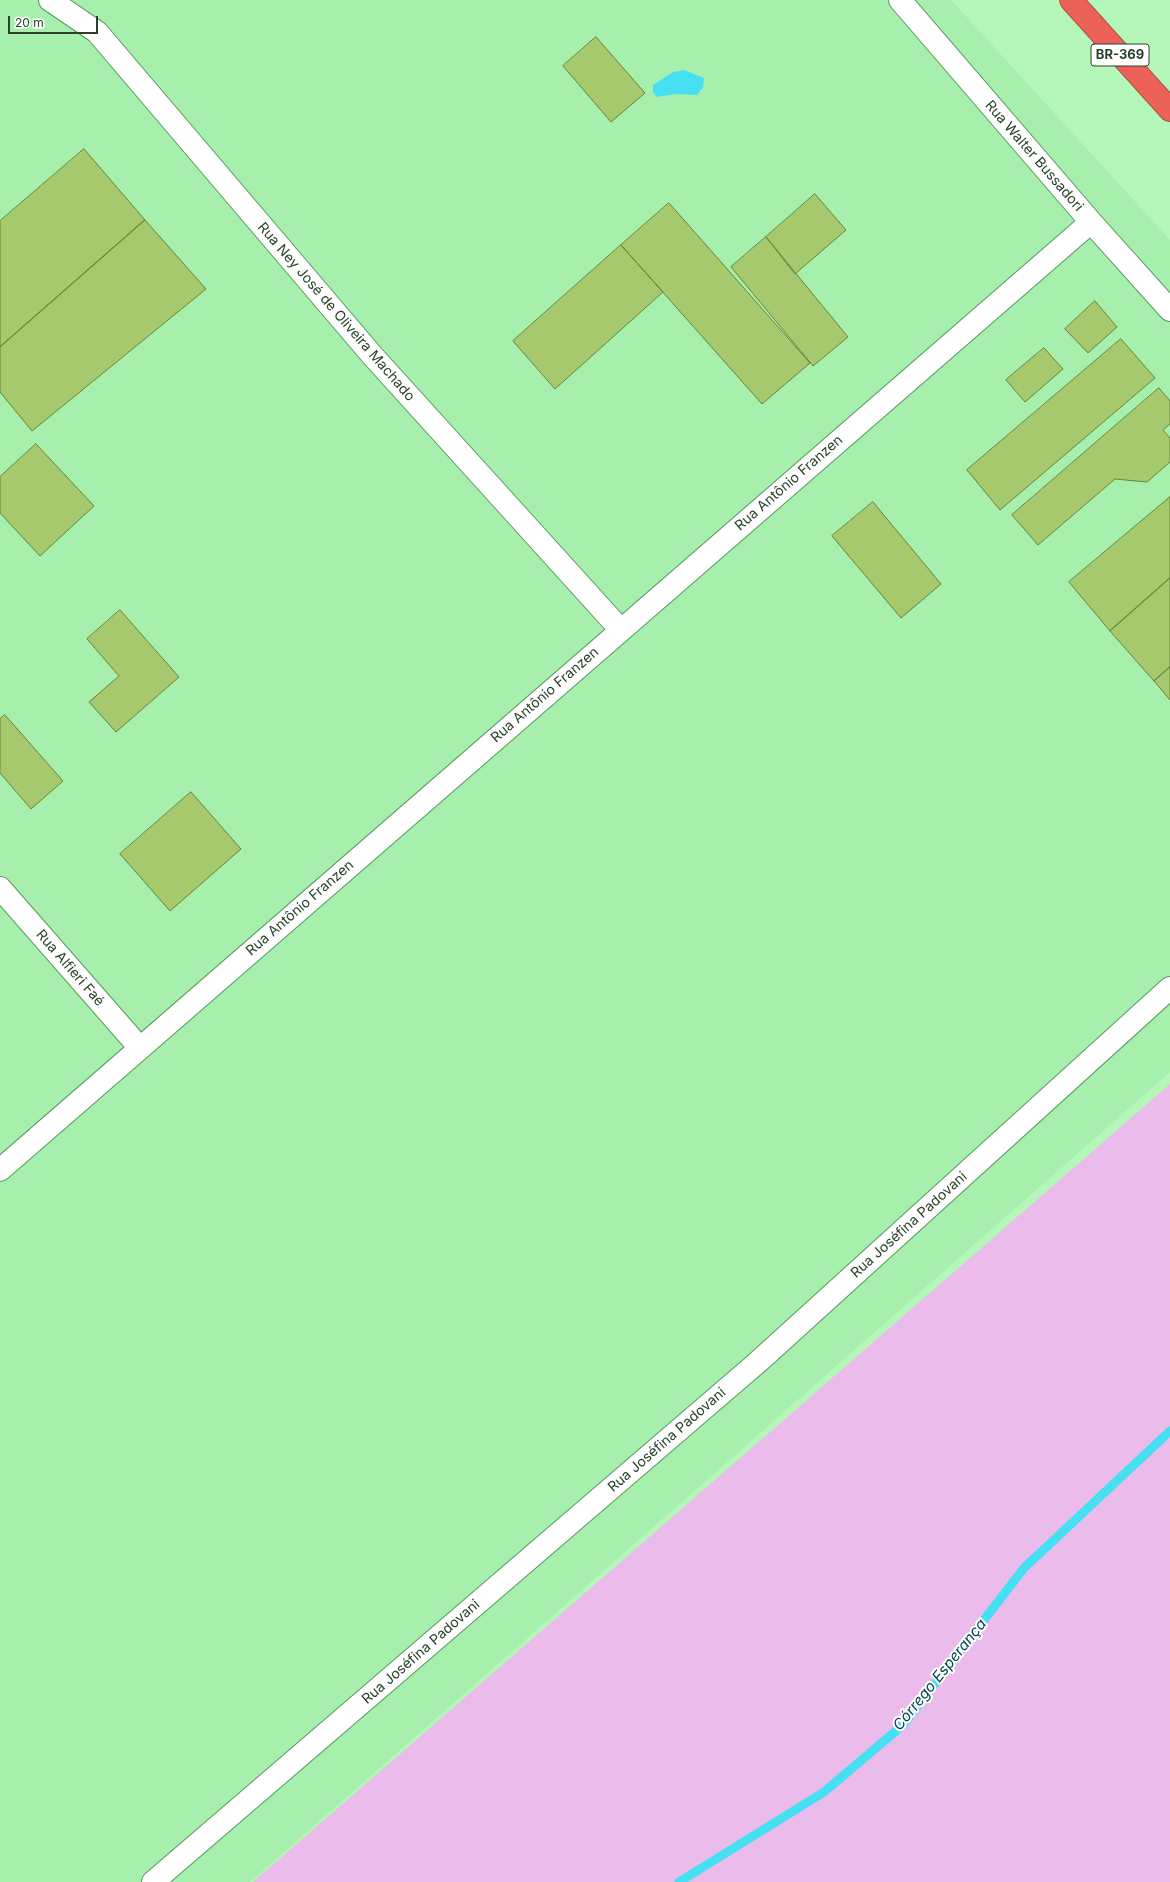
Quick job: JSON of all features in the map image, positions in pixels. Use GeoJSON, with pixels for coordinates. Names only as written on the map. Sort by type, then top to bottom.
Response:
{"type":"FeatureCollection","features":[{"type":"Feature","properties":{"kind":"highway","name":"BR-369"},"geometry":{"type":"LineString","coordinates":[[1071,0],[1170,110]]}},
{"type":"Feature","properties":{"kind":"street","name":"Rua Ney José de Oliveira Machado"},"geometry":{"type":"LineString","coordinates":[[50,0],[97,32],[371,354],[620,629]]}},
{"type":"Feature","properties":{"kind":"street","name":"Rua Walter Bussadori"},"geometry":{"type":"LineString","coordinates":[[900,0],[1091,222],[1170,310]]}},
{"type":"Feature","properties":{"kind":"street","name":"Rua Antônio Franzen"},"geometry":{"type":"LineString","coordinates":[[0,1170],[620,629],[1091,222]]}},
{"type":"Feature","properties":{"kind":"street","name":"Rua Alfieri Faé"},"geometry":{"type":"LineString","coordinates":[[0,888],[140,1048]]}},
{"type":"Feature","properties":{"kind":"street","name":"Rua Joséfina Padovani"},"geometry":{"type":"LineString","coordinates":[[154,1882],[758,1362],[1170,988]]}},
{"type":"Feature","properties":{"kind":"shaded area"},"geometry":{"type":"Polygon","coordinates":[[[0,0],[951,0],[1170,240],[1170,1072],[250,1882],[0,1882],[0,0]]]}},
{"type":"Feature","properties":{"kind":"shaded area"},"geometry":{"type":"Polygon","coordinates":[[[1170,1084],[1170,1882],[253,1882],[1170,1084]]]}},
{"type":"Feature","properties":{"kind":"water"},"geometry":{"type":"Polygon","coordinates":[[[684,70],[704,78],[703,87],[697,95],[676,94],[657,97],[653,92],[653,85],[673,72],[684,70]]]}},
{"type":"Feature","properties":{"kind":"building"},"geometry":{"type":"Polygon","coordinates":[[[596,37],[645,93],[611,122],[563,66],[596,37]]]}},
{"type":"Feature","properties":{"kind":"building"},"geometry":{"type":"Polygon","coordinates":[[[84,149],[145,220],[0,347],[0,221],[84,149]]]}},
{"type":"Feature","properties":{"kind":"building"},"geometry":{"type":"Polygon","coordinates":[[[815,194],[846,230],[795,274],[766,237],[815,194]]]}},
{"type":"Feature","properties":{"kind":"building"},"geometry":{"type":"Polygon","coordinates":[[[669,203],[810,363],[762,404],[621,245],[669,203]]]}},
{"type":"Feature","properties":{"kind":"building"},"geometry":{"type":"Polygon","coordinates":[[[145,220],[206,289],[32,431],[0,392],[0,347],[145,220]]]}},
{"type":"Feature","properties":{"kind":"building"},"geometry":{"type":"Polygon","coordinates":[[[766,237],[848,337],[813,366],[731,267],[766,237]]]}},
{"type":"Feature","properties":{"kind":"building"},"geometry":{"type":"Polygon","coordinates":[[[621,245],[663,292],[555,389],[513,341],[621,245]]]}},
{"type":"Feature","properties":{"kind":"building"},"geometry":{"type":"Polygon","coordinates":[[[1095,301],[1117,327],[1088,353],[1065,329],[1095,301]]]}},
{"type":"Feature","properties":{"kind":"building"},"geometry":{"type":"Polygon","coordinates":[[[1121,339],[1155,378],[1000,510],[967,470],[1121,339]]]}},
{"type":"Feature","properties":{"kind":"building"},"geometry":{"type":"Polygon","coordinates":[[[1044,348],[1063,369],[1025,402],[1006,380],[1044,348]]]}},
{"type":"Feature","properties":{"kind":"building"},"geometry":{"type":"Polygon","coordinates":[[[1159,388],[1170,401],[1170,424],[1163,430],[1170,438],[1170,462],[1147,482],[1115,479],[1038,545],[1012,515],[1159,388]]]}},
{"type":"Feature","properties":{"kind":"building"},"geometry":{"type":"Polygon","coordinates":[[[36,444],[94,506],[40,556],[0,513],[0,477],[36,444]]]}},
{"type":"Feature","properties":{"kind":"building"},"geometry":{"type":"Polygon","coordinates":[[[1170,497],[1170,578],[1110,631],[1069,582],[1170,497]]]}},
{"type":"Feature","properties":{"kind":"building"},"geometry":{"type":"Polygon","coordinates":[[[873,502],[941,584],[901,618],[832,536],[873,502]]]}},
{"type":"Feature","properties":{"kind":"building"},"geometry":{"type":"Polygon","coordinates":[[[1170,578],[1170,667],[1154,681],[1110,631],[1170,578]]]}},
{"type":"Feature","properties":{"kind":"building"},"geometry":{"type":"Polygon","coordinates":[[[120,610],[179,677],[116,732],[89,702],[119,676],[87,639],[120,610]]]}},
{"type":"Feature","properties":{"kind":"building"},"geometry":{"type":"Polygon","coordinates":[[[1170,667],[1170,700],[1154,681],[1170,667]]]}},
{"type":"Feature","properties":{"kind":"building"},"geometry":{"type":"Polygon","coordinates":[[[5,715],[63,781],[31,809],[0,773],[0,719],[5,715]]]}},
{"type":"Feature","properties":{"kind":"building"},"geometry":{"type":"Polygon","coordinates":[[[191,792],[241,849],[170,911],[120,854],[191,792]]]}},
{"type":"Feature","properties":{"kind":"waterway","name":"Córrego Esperança"},"geometry":{"type":"LineString","coordinates":[[679,1882],[824,1792],[903,1725],[1024,1568],[1170,1431]]}}]}
